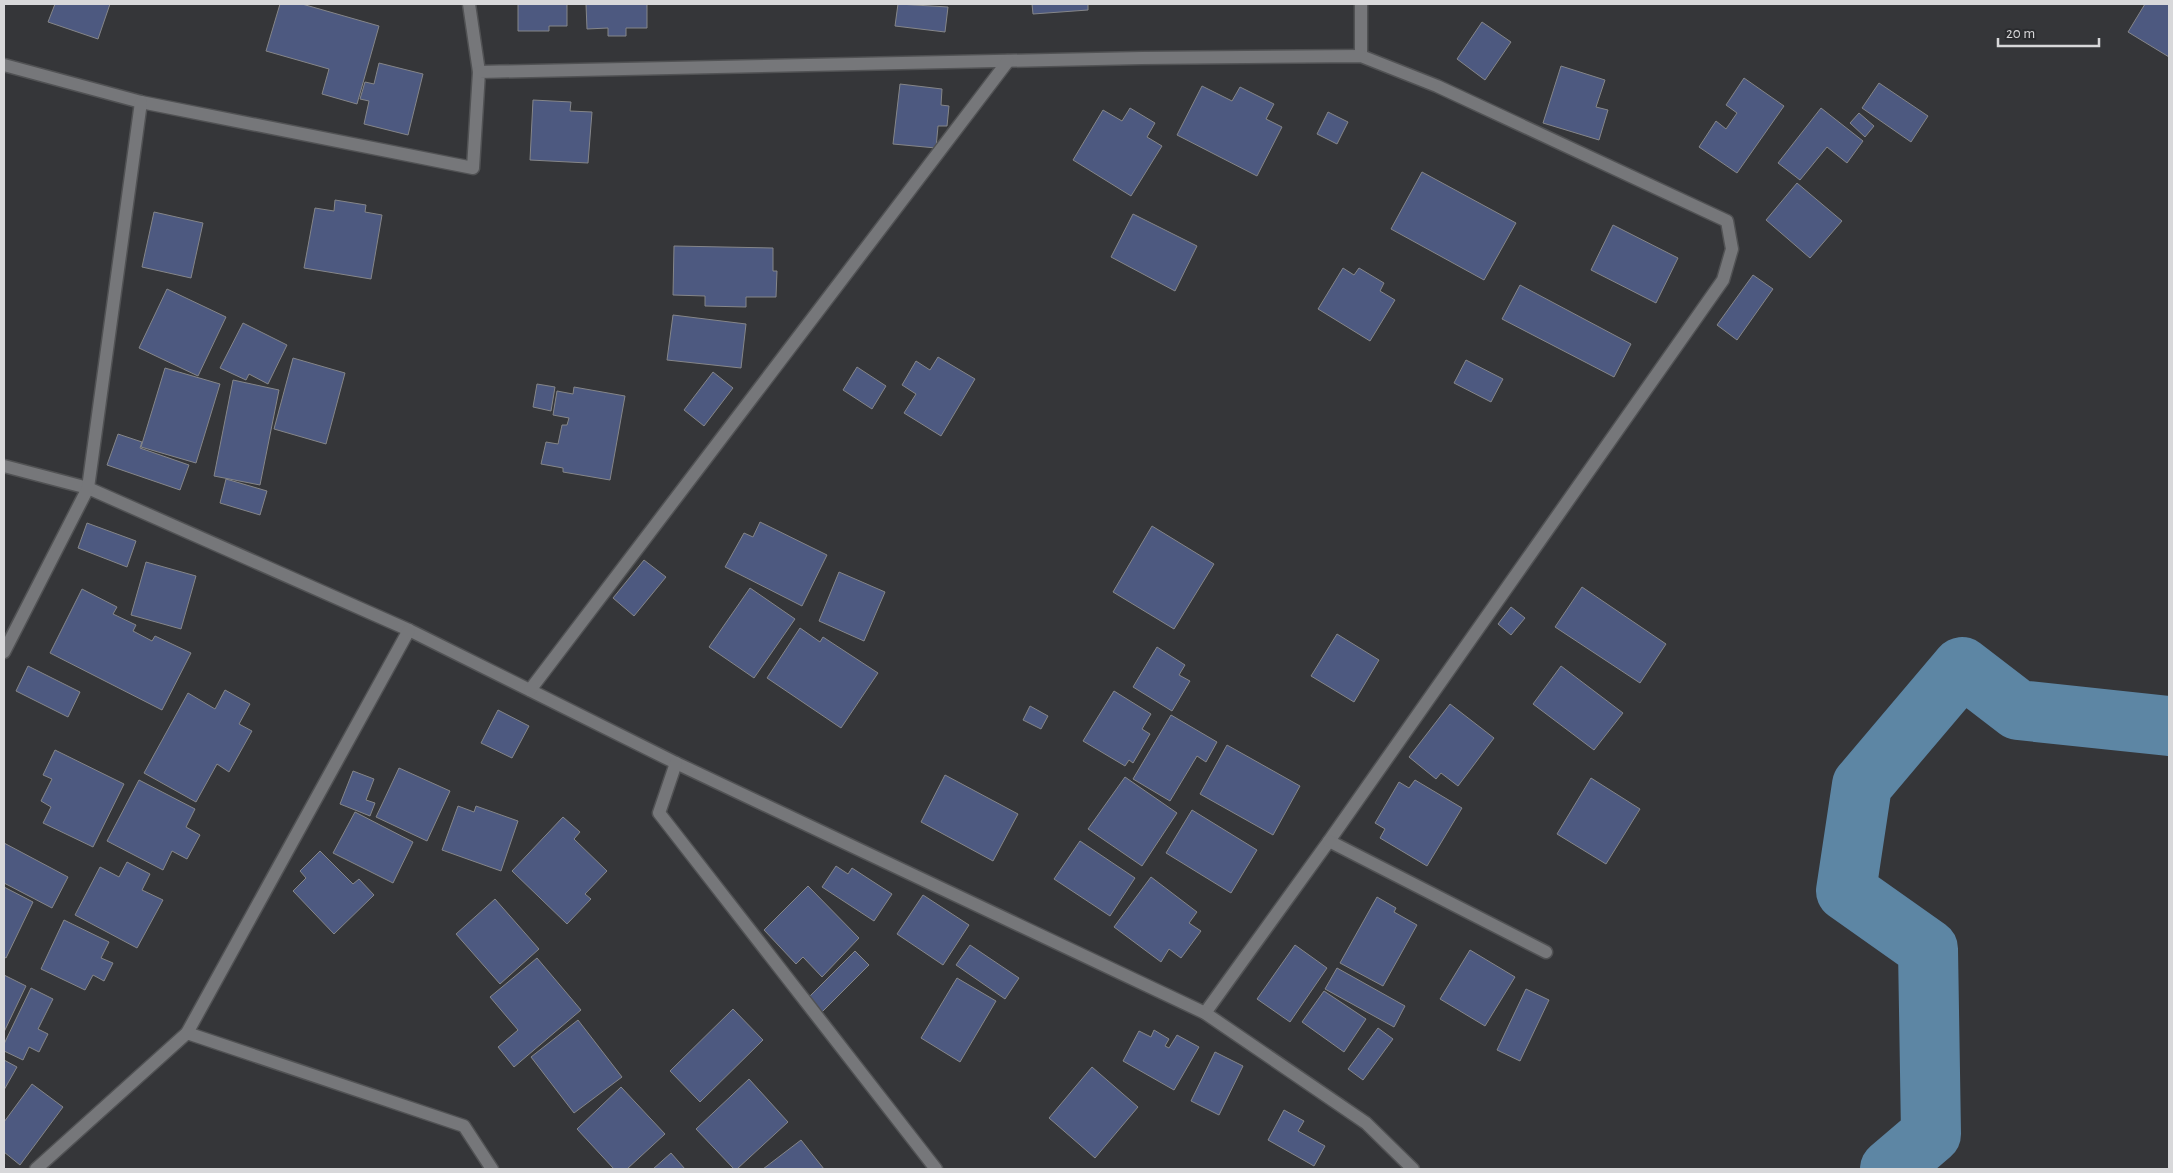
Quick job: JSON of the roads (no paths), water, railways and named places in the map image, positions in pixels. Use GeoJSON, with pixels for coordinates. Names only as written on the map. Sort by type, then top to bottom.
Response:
{"type":"FeatureCollection","features":[{"type":"Feature","properties":{"kind":"street"},"geometry":{"type":"LineString","coordinates":[[4,65],[141,102],[473,168],[480,72],[469,4]]}},
{"type":"Feature","properties":{"kind":"street"},"geometry":{"type":"LineString","coordinates":[[1361,4],[1361,56]]}},
{"type":"Feature","properties":{"kind":"street"},"geometry":{"type":"LineString","coordinates":[[480,72],[1008,60],[1361,56],[1437,86],[1727,221],[1732,249],[1723,280],[1329,841],[1205,1013]]}},
{"type":"Feature","properties":{"kind":"street"},"geometry":{"type":"LineString","coordinates":[[530,690],[1008,60]]}},
{"type":"Feature","properties":{"kind":"street"},"geometry":{"type":"LineString","coordinates":[[4,652],[88,488],[141,102]]}},
{"type":"Feature","properties":{"kind":"street"},"geometry":{"type":"LineString","coordinates":[[4,466],[88,488],[409,630],[676,763],[1205,1013],[1366,1123],[1413,1169]]}},
{"type":"Feature","properties":{"kind":"street"},"geometry":{"type":"LineString","coordinates":[[36,1169],[187,1033],[409,630]]}},
{"type":"Feature","properties":{"kind":"street"},"geometry":{"type":"LineString","coordinates":[[676,763],[659,813],[936,1169]]}},
{"type":"Feature","properties":{"kind":"street"},"geometry":{"type":"LineString","coordinates":[[1329,841],[1546,952]]}},
{"type":"Feature","properties":{"kind":"street"},"geometry":{"type":"LineString","coordinates":[[187,1033],[464,1126],[492,1169]]}},
{"type":"Feature","properties":{"kind":"waterway"},"geometry":{"type":"LineString","coordinates":[[1890,1169],[1931,1134],[1928,949],[1846,891],[1862,785],[1962,667],[2018,710],[2169,726]]}}]}
